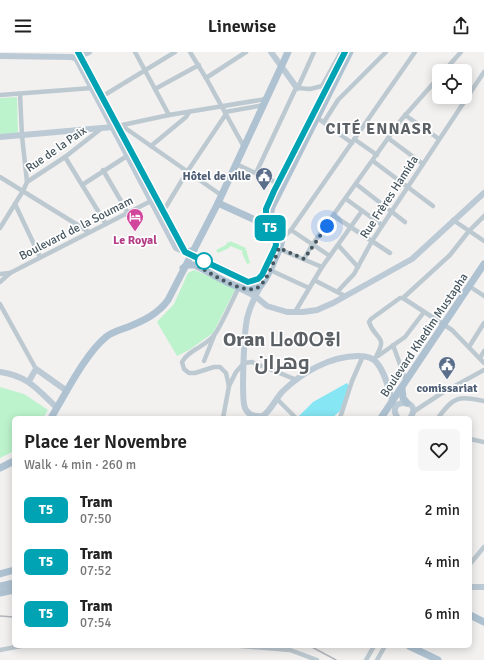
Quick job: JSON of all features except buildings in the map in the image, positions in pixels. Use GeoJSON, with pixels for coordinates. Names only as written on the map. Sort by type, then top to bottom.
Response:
{"type":"FeatureCollection","features":[{"type":"Feature","properties":{"kind":"main road"},"geometry":{"type":"LineString","coordinates":[[0,56],[76,58],[89,52]]}},
{"type":"Feature","properties":{"kind":"main road"},"geometry":{"type":"LineString","coordinates":[[271,52],[297,88]]}},
{"type":"Feature","properties":{"kind":"main road"},"geometry":{"type":"LineString","coordinates":[[52,416],[89,356],[106,337],[118,330],[143,321],[160,309],[168,300],[183,268],[218,203],[288,52]]}},
{"type":"Feature","properties":{"kind":"main road"},"geometry":{"type":"LineString","coordinates":[[350,52],[316,117],[271,210],[272,220],[281,236],[279,248],[270,270],[255,296],[247,316],[243,402],[245,409],[252,416],[263,416],[277,398],[297,380],[313,369],[341,357],[363,356],[374,360],[382,370],[396,416]]}},
{"type":"Feature","properties":{"kind":"main road"},"geometry":{"type":"LineString","coordinates":[[76,58],[176,248],[182,252],[187,252],[194,249]]}},
{"type":"Feature","properties":{"kind":"main road","name":"Rue de la Paix"},"geometry":{"type":"LineString","coordinates":[[0,137],[113,127]]}},
{"type":"Feature","properties":{"kind":"main road"},"geometry":{"type":"LineString","coordinates":[[183,268],[191,265],[199,267],[255,296],[267,306],[295,312],[317,310],[412,259],[484,193]]}},
{"type":"Feature","properties":{"kind":"main road"},"geometry":{"type":"LineString","coordinates":[[218,203],[281,236]]}},
{"type":"Feature","properties":{"kind":"main road","name":"Boulevard Khedim Mustapha"},"geometry":{"type":"LineString","coordinates":[[384,416],[394,405],[402,388],[484,264]]}},
{"type":"Feature","properties":{"kind":"main road"},"geometry":{"type":"LineString","coordinates":[[239,287],[251,290],[262,284]]}},
{"type":"Feature","properties":{"kind":"main road"},"geometry":{"type":"LineString","coordinates":[[29,381],[36,369],[67,391]]}},
{"type":"Feature","properties":{"kind":"main road"},"geometry":{"type":"LineString","coordinates":[[0,372],[17,376],[29,381],[57,408]]}},
{"type":"Feature","properties":{"kind":"main road"},"geometry":{"type":"LineString","coordinates":[[402,388],[404,403]]}},
{"type":"Feature","properties":{"kind":"main road"},"geometry":{"type":"LineString","coordinates":[[394,405],[404,403],[411,406],[413,412],[411,416]]}},
{"type":"Feature","properties":{"kind":"main road"},"geometry":{"type":"LineString","coordinates":[[0,468],[12,462]]}},
{"type":"Feature","properties":{"kind":"main road"},"geometry":{"type":"LineString","coordinates":[[0,574],[12,571]]}},
{"type":"Feature","properties":{"kind":"main road"},"geometry":{"type":"LineString","coordinates":[[0,586],[12,583]]}},
{"type":"Feature","properties":{"kind":"main road"},"geometry":{"type":"LineString","coordinates":[[472,587],[484,588]]}},
{"type":"Feature","properties":{"kind":"main road"},"geometry":{"type":"LineString","coordinates":[[0,593],[12,590]]}},
{"type":"Feature","properties":{"kind":"main road"},"geometry":{"type":"LineString","coordinates":[[472,616],[484,622]]}},
{"type":"Feature","properties":{"kind":"main road"},"geometry":{"type":"LineString","coordinates":[[414,648],[438,660]]}},
{"type":"Feature","properties":{"kind":"street"},"geometry":{"type":"LineString","coordinates":[[135,52],[169,115]]}},
{"type":"Feature","properties":{"kind":"street"},"geometry":{"type":"LineString","coordinates":[[98,99],[175,52]]}},
{"type":"Feature","properties":{"kind":"street"},"geometry":{"type":"LineString","coordinates":[[190,52],[244,147]]}},
{"type":"Feature","properties":{"kind":"street"},"geometry":{"type":"LineString","coordinates":[[206,78],[246,52]]}},
{"type":"Feature","properties":{"kind":"street"},"geometry":{"type":"LineString","coordinates":[[256,173],[314,52]]}},
{"type":"Feature","properties":{"kind":"street"},"geometry":{"type":"LineString","coordinates":[[297,88],[310,89],[322,86],[341,52]]}},
{"type":"Feature","properties":{"kind":"street"},"geometry":{"type":"LineString","coordinates":[[324,122],[338,100],[386,52]]}},
{"type":"Feature","properties":{"kind":"street"},"geometry":{"type":"LineString","coordinates":[[281,236],[291,230],[415,52]]}},
{"type":"Feature","properties":{"kind":"street"},"geometry":{"type":"LineString","coordinates":[[450,64],[461,52]]}},
{"type":"Feature","properties":{"kind":"street"},"geometry":{"type":"LineString","coordinates":[[155,89],[198,65]]}},
{"type":"Feature","properties":{"kind":"street","name":"Rue Frères Hamida"},"geometry":{"type":"LineString","coordinates":[[338,291],[354,274],[372,241],[484,72]]}},
{"type":"Feature","properties":{"kind":"street"},"geometry":{"type":"LineString","coordinates":[[477,82],[484,83]]}},
{"type":"Feature","properties":{"kind":"street"},"geometry":{"type":"LineString","coordinates":[[304,259],[312,245],[388,138],[405,115],[432,85]]}},
{"type":"Feature","properties":{"kind":"street"},"geometry":{"type":"LineString","coordinates":[[0,95],[92,88]]}},
{"type":"Feature","properties":{"kind":"street"},"geometry":{"type":"LineString","coordinates":[[20,94],[22,136],[27,182]]}},
{"type":"Feature","properties":{"kind":"street"},"geometry":{"type":"LineString","coordinates":[[113,127],[222,106],[265,102]]}},
{"type":"Feature","properties":{"kind":"street"},"geometry":{"type":"LineString","coordinates":[[158,214],[164,210],[226,113],[265,102]]}},
{"type":"Feature","properties":{"kind":"street"},"geometry":{"type":"LineString","coordinates":[[151,146],[186,117],[189,112]]}},
{"type":"Feature","properties":{"kind":"street"},"geometry":{"type":"LineString","coordinates":[[405,115],[439,139]]}},
{"type":"Feature","properties":{"kind":"street"},"geometry":{"type":"LineString","coordinates":[[316,117],[377,155]]}},
{"type":"Feature","properties":{"kind":"street"},"geometry":{"type":"LineString","coordinates":[[121,125],[221,195]]}},
{"type":"Feature","properties":{"kind":"street","name":"Rue de la Paix"},"geometry":{"type":"LineString","coordinates":[[0,228],[27,182],[65,157],[102,128]]}},
{"type":"Feature","properties":{"kind":"street"},"geometry":{"type":"LineString","coordinates":[[388,138],[423,164]]}},
{"type":"Feature","properties":{"kind":"street"},"geometry":{"type":"LineString","coordinates":[[82,185],[103,170],[127,156]]}},
{"type":"Feature","properties":{"kind":"street"},"geometry":{"type":"LineString","coordinates":[[65,157],[106,224]]}},
{"type":"Feature","properties":{"kind":"street"},"geometry":{"type":"LineString","coordinates":[[373,160],[433,206]]}},
{"type":"Feature","properties":{"kind":"street"},"geometry":{"type":"LineString","coordinates":[[236,164],[277,183]]}},
{"type":"Feature","properties":{"kind":"street"},"geometry":{"type":"LineString","coordinates":[[103,170],[128,213]]}},
{"type":"Feature","properties":{"kind":"street"},"geometry":{"type":"LineString","coordinates":[[0,177],[89,232]]}},
{"type":"Feature","properties":{"kind":"street"},"geometry":{"type":"LineString","coordinates":[[356,184],[405,222]]}},
{"type":"Feature","properties":{"kind":"street"},"geometry":{"type":"LineString","coordinates":[[346,199],[382,226]]}},
{"type":"Feature","properties":{"kind":"street","name":"Boulevard de la Soumam"},"geometry":{"type":"LineString","coordinates":[[10,273],[151,201]]}},
{"type":"Feature","properties":{"kind":"street"},"geometry":{"type":"LineString","coordinates":[[15,204],[40,257]]}},
{"type":"Feature","properties":{"kind":"street"},"geometry":{"type":"LineString","coordinates":[[295,312],[322,267],[362,212]]}},
{"type":"Feature","properties":{"kind":"street"},"geometry":{"type":"LineString","coordinates":[[334,216],[352,226],[390,253]]}},
{"type":"Feature","properties":{"kind":"street"},"geometry":{"type":"LineString","coordinates":[[374,360],[379,351],[381,342],[370,326],[369,322],[371,319],[400,298],[403,298],[450,255],[469,231],[484,216]]}},
{"type":"Feature","properties":{"kind":"street"},"geometry":{"type":"LineString","coordinates":[[453,220],[484,241]]}},
{"type":"Feature","properties":{"kind":"street"},"geometry":{"type":"LineString","coordinates":[[291,230],[330,256]]}},
{"type":"Feature","properties":{"kind":"street"},"geometry":{"type":"LineString","coordinates":[[338,245],[358,267]]}},
{"type":"Feature","properties":{"kind":"street"},"geometry":{"type":"LineString","coordinates":[[279,248],[322,267]]}},
{"type":"Feature","properties":{"kind":"street"},"geometry":{"type":"LineString","coordinates":[[270,270],[309,288]]}},
{"type":"Feature","properties":{"kind":"street"},"geometry":{"type":"LineString","coordinates":[[0,274],[10,273]]}},
{"type":"Feature","properties":{"kind":"street"},"geometry":{"type":"LineString","coordinates":[[0,282],[10,273]]}},
{"type":"Feature","properties":{"kind":"street"},"geometry":{"type":"LineString","coordinates":[[314,280],[338,291],[345,296]]}},
{"type":"Feature","properties":{"kind":"street"},"geometry":{"type":"LineString","coordinates":[[469,286],[484,296]]}},
{"type":"Feature","properties":{"kind":"street"},"geometry":{"type":"LineString","coordinates":[[204,361],[239,287]]}},
{"type":"Feature","properties":{"kind":"street"},"geometry":{"type":"LineString","coordinates":[[403,298],[444,324],[484,363]]}},
{"type":"Feature","properties":{"kind":"street"},"geometry":{"type":"LineString","coordinates":[[0,304],[36,369]]}},
{"type":"Feature","properties":{"kind":"street"},"geometry":{"type":"LineString","coordinates":[[374,360],[380,353],[405,337],[424,312]]}},
{"type":"Feature","properties":{"kind":"street"},"geometry":{"type":"LineString","coordinates":[[469,347],[484,323]]}},
{"type":"Feature","properties":{"kind":"street"},"geometry":{"type":"LineString","coordinates":[[215,335],[186,355],[182,362],[182,366],[189,373],[195,373],[211,367],[220,367],[226,373],[229,386]]}},
{"type":"Feature","properties":{"kind":"street"},"geometry":{"type":"LineString","coordinates":[[393,345],[406,382]]}},
{"type":"Feature","properties":{"kind":"street"},"geometry":{"type":"LineString","coordinates":[[480,358],[484,351]]}},
{"type":"Feature","properties":{"kind":"street"},"geometry":{"type":"LineString","coordinates":[[341,416],[352,381],[363,356]]}},
{"type":"Feature","properties":{"kind":"street"},"geometry":{"type":"LineString","coordinates":[[223,416],[229,386],[236,372],[244,363],[252,362],[297,380]]}},
{"type":"Feature","properties":{"kind":"street"},"geometry":{"type":"LineString","coordinates":[[413,412],[442,393],[484,370]]}},
{"type":"Feature","properties":{"kind":"street"},"geometry":{"type":"LineString","coordinates":[[277,398],[294,416]]}},
{"type":"Feature","properties":{"kind":"street"},"geometry":{"type":"LineString","coordinates":[[439,416],[450,402],[458,398],[467,398],[484,402]]}},
{"type":"Feature","properties":{"kind":"street"},"geometry":{"type":"LineString","coordinates":[[472,439],[484,442]]}},
{"type":"Feature","properties":{"kind":"street"},"geometry":{"type":"LineString","coordinates":[[472,562],[484,547]]}},
{"type":"Feature","properties":{"kind":"street"},"geometry":{"type":"LineString","coordinates":[[0,650],[12,648]]}},
{"type":"Feature","properties":{"kind":"street"},"geometry":{"type":"LineString","coordinates":[[266,648],[290,650],[318,660]]}},
{"type":"Feature","properties":{"kind":"street"},"geometry":{"type":"LineString","coordinates":[[366,660],[373,648]]}},
{"type":"Feature","properties":{"kind":"street"},"geometry":{"type":"LineString","coordinates":[[378,660],[384,648]]}},
{"type":"Feature","properties":{"kind":"green space"},"geometry":{"type":"Polygon","coordinates":[[[17,97],[18,134],[0,136],[0,98],[17,97]]]}},
{"type":"Feature","properties":{"kind":"green space"},"geometry":{"type":"Polygon","coordinates":[[[230,241],[246,248],[245,250],[247,251],[250,263],[247,264],[242,253],[243,251],[230,246],[229,248],[218,253],[216,250],[226,245],[227,242],[229,243],[230,241]]]}},
{"type":"Feature","properties":{"kind":"green space"},"geometry":{"type":"Polygon","coordinates":[[[194,270],[236,288],[213,333],[189,350],[177,356],[157,322],[174,304],[188,273],[194,270]]]}},
{"type":"Feature","properties":{"kind":"green space"},"geometry":{"type":"Polygon","coordinates":[[[0,387],[24,394],[48,410],[44,416],[12,416],[12,452],[0,458],[0,387]]]}},
{"type":"Feature","properties":{"kind":"water"},"geometry":{"type":"Polygon","coordinates":[[[347,383],[349,386],[340,411],[334,416],[299,416],[313,402],[347,383]]]}},
{"type":"Feature","properties":{"kind":"tram line"},"geometry":{"type":"LineString","coordinates":[[76,52],[182,252],[241,281],[248,282],[253,282],[261,278],[277,248],[278,237],[268,218],[269,209],[347,52]]}},
{"type":"Feature","properties":{"kind":"tram line","name":"T5"},"geometry":{"type":"LineString","coordinates":[[78,52],[103,96],[114,120],[185,252],[248,282],[258,279],[262,275],[276,245],[275,236],[266,219],[266,209],[345,52]]}},
{"type":"Feature","properties":{"kind":"railway"},"geometry":{"type":"LineString","coordinates":[[0,616],[12,617]]}},
{"type":"Feature","properties":{"kind":"railway"},"geometry":{"type":"LineString","coordinates":[[314,648],[336,660]]}},
{"type":"Feature","properties":{"kind":"place","name":"Hôtel de ville"},"geometry":{"type":"Point","coordinates":[264,191]}},
{"type":"Feature","properties":{"kind":"place","name":"Le Royal"},"geometry":{"type":"Point","coordinates":[135,232]}},
{"type":"Feature","properties":{"kind":"place","name":"comissariat"},"geometry":{"type":"Point","coordinates":[447,380]}},
{"type":"Feature","properties":{"kind":"district","name":"CITÉ ENNASR"},"geometry":{"type":"Point","coordinates":[379,128]}},
{"type":"Feature","properties":{"kind":"district","name":"Oran ⵡⴰⵀⵔⴻⵏ وهران"},"geometry":{"type":"Point","coordinates":[282,350]}},
{"type":"Feature","properties":{"kind":"route"},"geometry":{"type":"LineString","coordinates":[[204,261],[199,267],[239,287],[247,290],[255,289],[262,284],[270,270],[279,248],[304,259],[312,245],[327,226]]}}]}
